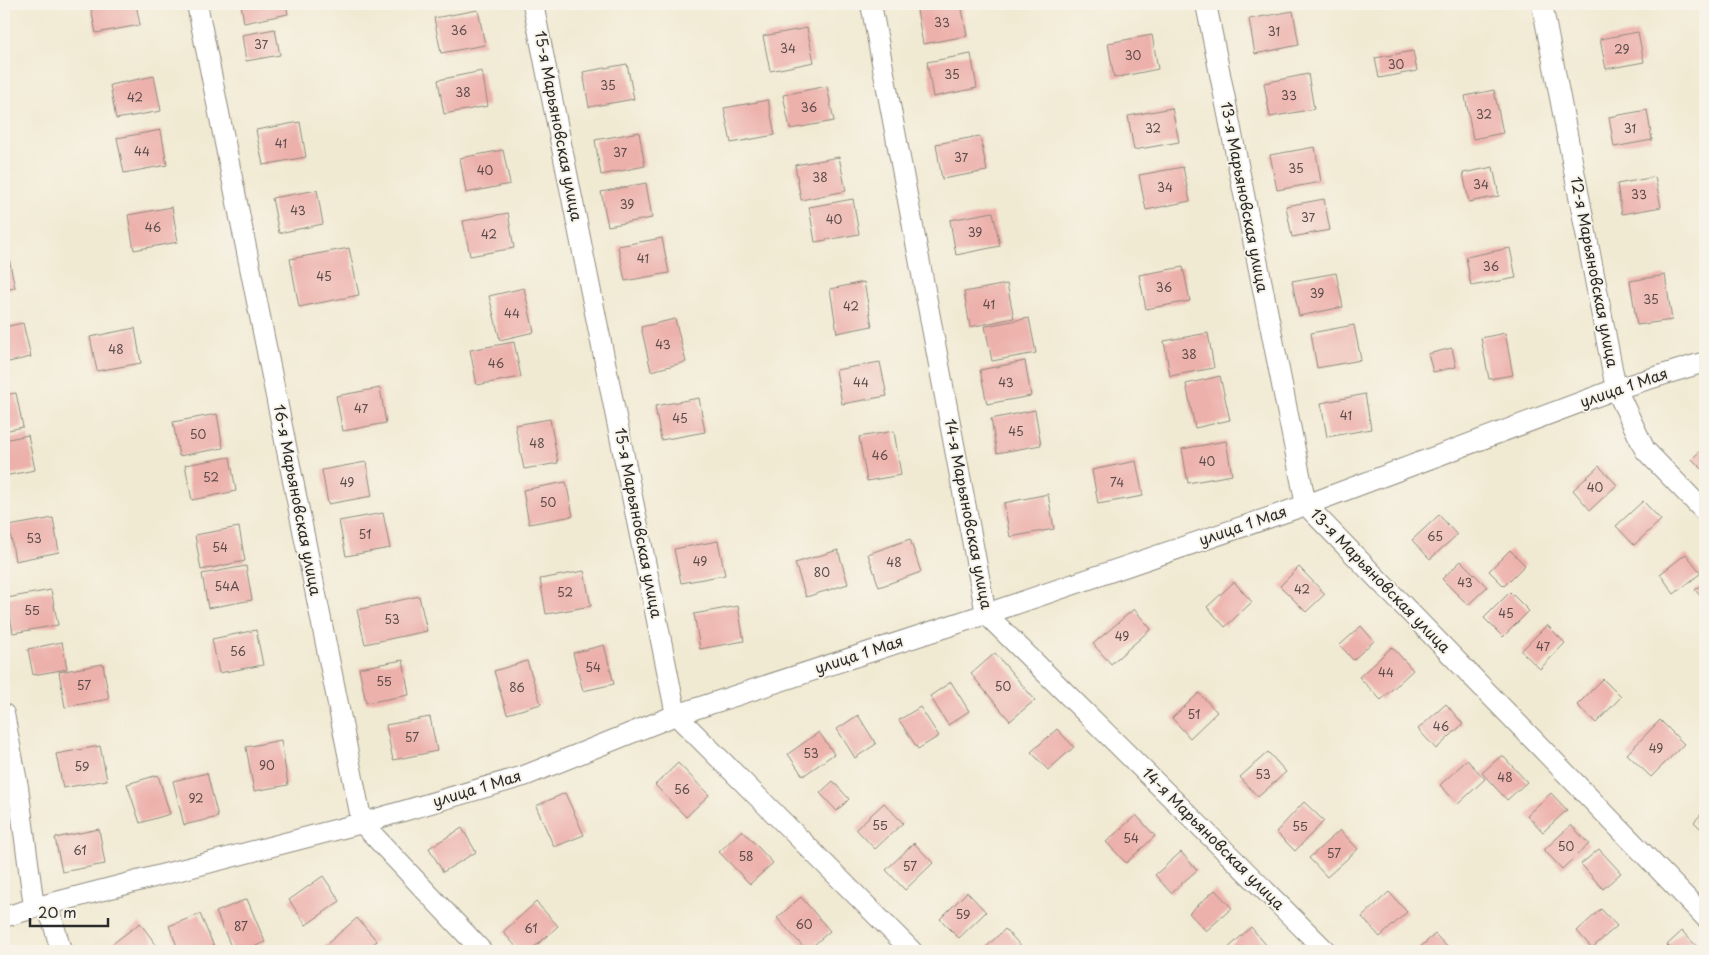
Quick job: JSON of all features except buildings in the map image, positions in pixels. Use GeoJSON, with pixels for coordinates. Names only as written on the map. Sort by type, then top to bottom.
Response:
{"type":"FeatureCollection","features":[{"type":"Feature","properties":{"kind":"street","name":"16-я Марьяновская улица"},"geometry":{"type":"LineString","coordinates":[[197,4],[362,823]]}},
{"type":"Feature","properties":{"kind":"street","name":"15-я Марьяновская улица"},"geometry":{"type":"LineString","coordinates":[[534,4],[676,715]]}},
{"type":"Feature","properties":{"kind":"street","name":"14-я Марьяновская улица"},"geometry":{"type":"LineString","coordinates":[[871,4],[986,614],[1326,951]]}},
{"type":"Feature","properties":{"kind":"street","name":"13-я Марьяновская улица"},"geometry":{"type":"LineString","coordinates":[[1206,4],[1306,505],[1705,917]]}},
{"type":"Feature","properties":{"kind":"street","name":"12-я Марьяновская улица"},"geometry":{"type":"LineString","coordinates":[[1542,4],[1616,389],[1645,450],[1705,512]]}},
{"type":"Feature","properties":{"kind":"street","name":"улица 1 Мая"},"geometry":{"type":"LineString","coordinates":[[4,917],[362,823],[524,776],[676,715],[986,614],[1306,505],[1616,389],[1705,362]]}},
{"type":"Feature","properties":{"kind":"street"},"geometry":{"type":"LineString","coordinates":[[4,714],[40,906],[53,922],[61,951]]}},
{"type":"Feature","properties":{"kind":"street"},"geometry":{"type":"LineString","coordinates":[[676,715],[912,951]]}},
{"type":"Feature","properties":{"kind":"street"},"geometry":{"type":"LineString","coordinates":[[362,823],[482,951]]}}]}
